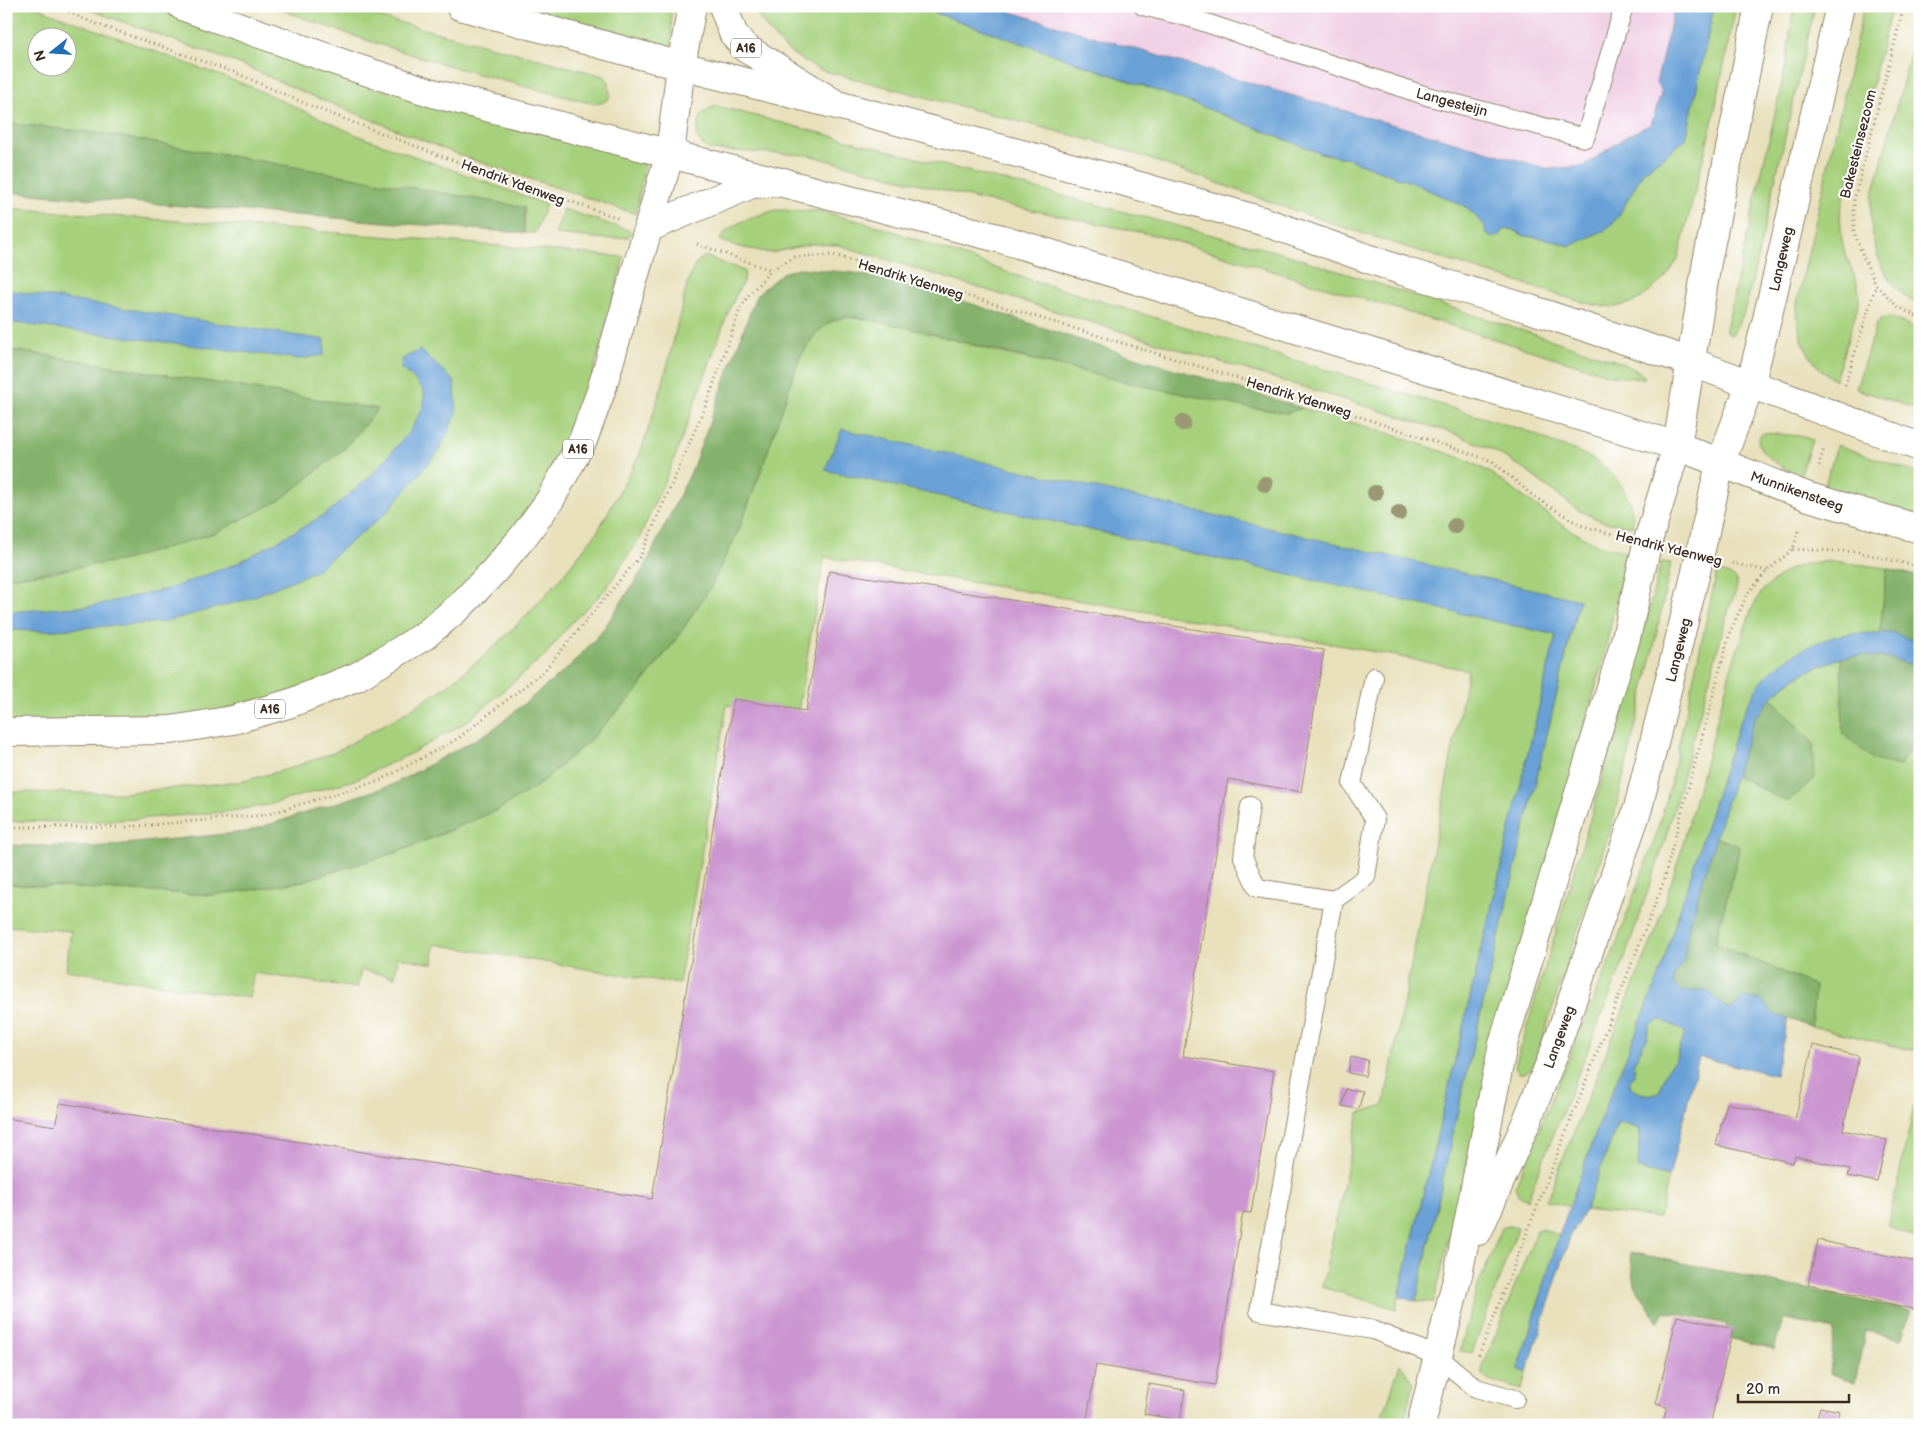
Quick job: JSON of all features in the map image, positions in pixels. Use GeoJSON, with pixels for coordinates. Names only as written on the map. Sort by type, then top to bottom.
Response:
{"type":"FeatureCollection","features":[{"type":"Feature","properties":{"kind":"main road"},"geometry":{"type":"LineString","coordinates":[[182,6],[350,66],[436,94],[1002,239],[1677,446]]}},
{"type":"Feature","properties":{"kind":"main road"},"geometry":{"type":"LineString","coordinates":[[460,6],[680,66],[837,105],[1104,176],[1262,221],[1403,270],[1690,362],[1920,447]]}},
{"type":"Feature","properties":{"kind":"main road","name":"A16"},"geometry":{"type":"LineString","coordinates":[[6,732],[171,730],[233,720],[291,703],[358,676],[424,636],[460,606],[524,538],[550,500],[583,440],[601,391],[670,153],[680,66],[692,6]]}},
{"type":"Feature","properties":{"kind":"main road","name":"A16"},"geometry":{"type":"LineString","coordinates":[[723,6],[733,33],[744,47],[837,105]]}},
{"type":"Feature","properties":{"kind":"main road","name":"Langeweg"},"geometry":{"type":"LineString","coordinates":[[1421,1425],[1458,1275],[1504,1044],[1626,638],[1647,544],[1677,446],[1706,262],[1759,6]]}},
{"type":"Feature","properties":{"kind":"main road","name":"Langeweg"},"geometry":{"type":"LineString","coordinates":[[1458,1275],[1526,1123],[1554,1053],[1638,808],[1720,464],[1750,385],[1767,319],[1840,6]]}},
{"type":"Feature","properties":{"kind":"main road"},"geometry":{"type":"LineString","coordinates":[[648,228],[752,184],[784,182]]}},
{"type":"Feature","properties":{"kind":"main road","name":"Munnikensteeg"},"geometry":{"type":"LineString","coordinates":[[1677,446],[1809,497],[1920,529]]}},
{"type":"Feature","properties":{"kind":"lane","name":"Langesteijn"},"geometry":{"type":"LineString","coordinates":[[1143,6],[1195,12],[1427,96],[1584,138],[1624,6]]}},
{"type":"Feature","properties":{"kind":"lane"},"geometry":{"type":"LineString","coordinates":[[1374,677],[1352,784],[1375,819],[1366,877],[1334,900],[1259,1311],[1373,1330],[1438,1356],[1476,1388],[1515,1398]]}},
{"type":"Feature","properties":{"kind":"lane"},"geometry":{"type":"LineString","coordinates":[[1250,806],[1243,857],[1257,888],[1334,900]]}},
{"type":"Feature","properties":{"kind":"path","name":"Hendrik Ydenweg"},"geometry":{"type":"LineString","coordinates":[[55,6],[91,22],[236,73],[312,107],[441,156],[648,228],[683,238],[771,270],[795,258],[833,255],[1430,438],[1492,460],[1533,496],[1580,525],[1647,544]]}},
{"type":"Feature","properties":{"kind":"path","name":"Bakesteinsezoom"},"geometry":{"type":"LineString","coordinates":[[1904,6],[1854,200],[1854,232],[1876,285],[1897,306],[1920,318]]}},
{"type":"Feature","properties":{"kind":"path"},"geometry":{"type":"LineString","coordinates":[[1469,1381],[1662,886],[1730,632],[1748,593],[1767,571],[1793,549],[1858,552],[1920,567]]}},
{"type":"Feature","properties":{"kind":"path","name":"Hendrik Ydenweg"},"geometry":{"type":"LineString","coordinates":[[1699,555],[1767,571]]}},
{"type":"Feature","properties":{"kind":"shaded area"},"geometry":{"type":"Polygon","coordinates":[[[810,6],[1697,6],[1630,277],[810,6]]]}},
{"type":"Feature","properties":{"kind":"green space"},"geometry":{"type":"Polygon","coordinates":[[[6,6],[35,6],[254,88],[359,136],[546,204],[535,233],[524,233],[525,208],[105,134],[6,123],[6,6]]]}},
{"type":"Feature","properties":{"kind":"green space"},"geometry":{"type":"Polygon","coordinates":[[[79,6],[147,6],[306,60],[644,159],[636,214],[462,156],[305,93],[245,66],[79,6]]]}},
{"type":"Feature","properties":{"kind":"green space"},"geometry":{"type":"Polygon","coordinates":[[[281,6],[336,6],[604,76],[609,82],[610,97],[604,102],[595,104],[477,74],[359,38],[282,10],[281,6]]]}},
{"type":"Feature","properties":{"kind":"green space"},"geometry":{"type":"Polygon","coordinates":[[[515,6],[671,6],[672,50],[515,6]]]}},
{"type":"Feature","properties":{"kind":"green space"},"geometry":{"type":"Polygon","coordinates":[[[753,6],[916,6],[1203,107],[1320,153],[1346,158],[1413,183],[1466,207],[1485,226],[1503,230],[1511,229],[1525,236],[1548,239],[1570,246],[1607,229],[1618,217],[1643,172],[1686,139],[1714,6],[1736,6],[1713,119],[1678,259],[1668,275],[1643,297],[1616,307],[1581,302],[1336,225],[1113,146],[821,70],[800,59],[784,47],[766,27],[753,6]]]}},
{"type":"Feature","properties":{"kind":"green space"},"geometry":{"type":"Polygon","coordinates":[[[1794,6],[1815,6],[1749,295],[1743,315],[1733,334],[1729,335],[1726,329],[1785,69],[1794,6]]]}},
{"type":"Feature","properties":{"kind":"green space"},"geometry":{"type":"Polygon","coordinates":[[[1864,6],[1892,6],[1840,213],[1844,248],[1857,283],[1859,303],[1835,380],[1817,365],[1805,347],[1797,314],[1797,303],[1864,6]]]}},
{"type":"Feature","properties":{"kind":"green space"},"geometry":{"type":"Polygon","coordinates":[[[1920,19],[1920,305],[1906,297],[1886,275],[1875,247],[1872,232],[1871,201],[1920,19]]]}},
{"type":"Feature","properties":{"kind":"green space"},"geometry":{"type":"Polygon","coordinates":[[[717,106],[1282,253],[1617,361],[1638,371],[1645,377],[1643,379],[1614,376],[1159,236],[977,199],[808,155],[710,150],[703,146],[696,136],[699,120],[703,113],[717,106]]]}},
{"type":"Feature","properties":{"kind":"green space"},"geometry":{"type":"Polygon","coordinates":[[[6,123],[105,134],[524,207],[524,233],[6,192],[6,123]]]}},
{"type":"Feature","properties":{"kind":"green space"},"geometry":{"type":"Polygon","coordinates":[[[6,208],[432,240],[624,257],[586,400],[554,468],[523,526],[445,615],[327,683],[190,718],[6,726],[6,578],[56,572],[215,533],[280,500],[344,449],[377,409],[6,349],[6,208]]]}},
{"type":"Feature","properties":{"kind":"green space"},"geometry":{"type":"Polygon","coordinates":[[[563,209],[631,231],[629,237],[607,239],[555,234],[563,209]]]}},
{"type":"Feature","properties":{"kind":"green space"},"geometry":{"type":"Polygon","coordinates":[[[776,210],[819,211],[878,226],[1018,276],[1524,430],[1584,455],[1604,467],[1613,475],[1627,496],[1633,515],[1633,526],[1604,522],[1578,510],[1521,467],[1491,449],[1453,433],[839,245],[811,244],[771,253],[734,246],[720,240],[723,234],[736,225],[753,217],[776,210]]]}},
{"type":"Feature","properties":{"kind":"green space"},"geometry":{"type":"Polygon","coordinates":[[[705,256],[744,271],[745,277],[729,310],[675,457],[639,539],[605,590],[570,624],[546,654],[468,721],[410,754],[354,780],[268,805],[225,812],[135,819],[78,822],[6,821],[6,792],[122,793],[244,781],[291,768],[335,752],[403,714],[444,688],[484,656],[521,621],[560,579],[597,532],[640,454],[663,383],[688,281],[696,263],[705,256]]]}},
{"type":"Feature","properties":{"kind":"green space"},"geometry":{"type":"Polygon","coordinates":[[[799,268],[855,273],[945,295],[1089,343],[1302,408],[1287,413],[1245,407],[1116,380],[860,318],[844,317],[830,322],[815,334],[799,359],[739,529],[711,586],[677,638],[634,694],[590,740],[537,786],[498,810],[400,851],[303,881],[211,895],[6,884],[6,845],[94,847],[246,832],[392,785],[491,731],[569,667],[600,634],[644,568],[692,470],[756,296],[782,273],[799,268]]]}},
{"type":"Feature","properties":{"kind":"green space"},"geometry":{"type":"Polygon","coordinates":[[[844,317],[885,322],[1041,362],[1287,413],[1302,408],[1388,433],[1467,460],[1489,472],[1565,527],[1596,544],[1627,552],[1602,664],[1490,1063],[1434,1302],[1416,1301],[1462,1092],[1579,600],[825,469],[1556,635],[1396,1309],[1322,1287],[1359,1113],[1384,1105],[1468,670],[1323,642],[824,557],[797,716],[727,705],[679,984],[434,944],[433,964],[398,957],[395,977],[361,970],[357,988],[254,973],[249,998],[66,970],[71,931],[6,926],[6,884],[211,895],[303,881],[400,851],[452,830],[537,786],[590,740],[634,694],[677,638],[711,586],[739,529],[799,359],[815,334],[830,322],[844,317]]]}},
{"type":"Feature","properties":{"kind":"green space"},"geometry":{"type":"Polygon","coordinates":[[[1890,317],[1920,330],[1920,410],[1856,389],[1876,324],[1881,319],[1890,317]]]}},
{"type":"Feature","properties":{"kind":"green space"},"geometry":{"type":"Polygon","coordinates":[[[6,349],[378,409],[344,449],[280,500],[215,533],[125,560],[6,578],[6,349]]]}},
{"type":"Feature","properties":{"kind":"green space"},"geometry":{"type":"Polygon","coordinates":[[[1761,434],[1802,436],[1812,440],[1800,477],[1779,465],[1764,453],[1758,440],[1761,434]]]}},
{"type":"Feature","properties":{"kind":"green space"},"geometry":{"type":"Polygon","coordinates":[[[1837,445],[1920,474],[1920,518],[1824,488],[1837,445]]]}},
{"type":"Feature","properties":{"kind":"green space"},"geometry":{"type":"Polygon","coordinates":[[[1832,561],[1887,568],[1880,633],[1842,635],[1780,664],[1763,681],[1747,705],[1737,729],[1658,979],[1600,1121],[1570,1207],[1546,1201],[1654,935],[1679,858],[1733,662],[1752,608],[1763,590],[1786,571],[1807,563],[1832,561]]]}},
{"type":"Feature","properties":{"kind":"green space"},"geometry":{"type":"Polygon","coordinates":[[[1661,562],[1671,563],[1650,665],[1613,821],[1533,1068],[1524,1073],[1519,1073],[1515,1066],[1626,701],[1661,562]]]}},
{"type":"Feature","properties":{"kind":"green space"},"geometry":{"type":"Polygon","coordinates":[[[1887,568],[1920,577],[1920,643],[1895,633],[1880,633],[1887,568]]]}},
{"type":"Feature","properties":{"kind":"green space"},"geometry":{"type":"Polygon","coordinates":[[[1717,571],[1732,576],[1737,584],[1737,588],[1729,608],[1664,844],[1623,963],[1527,1200],[1519,1196],[1515,1187],[1612,955],[1656,835],[1668,794],[1717,571]]]}},
{"type":"Feature","properties":{"kind":"green space"},"geometry":{"type":"Polygon","coordinates":[[[1862,655],[1893,659],[1920,667],[1920,726],[1914,742],[1900,766],[1874,760],[1843,734],[1841,658],[1862,655]]]}},
{"type":"Feature","properties":{"kind":"green space"},"geometry":{"type":"Polygon","coordinates":[[[1841,658],[1843,734],[1914,742],[1920,726],[1920,1052],[1811,1026],[1815,986],[1715,943],[1740,847],[1716,837],[1735,775],[1787,801],[1813,743],[1771,698],[1787,684],[1804,674],[1841,658]]]}},
{"type":"Feature","properties":{"kind":"green space"},"geometry":{"type":"Polygon","coordinates":[[[1771,698],[1813,743],[1815,778],[1787,802],[1735,775],[1755,717],[1771,698]]]}},
{"type":"Feature","properties":{"kind":"green space"},"geometry":{"type":"Polygon","coordinates":[[[1716,837],[1740,847],[1715,943],[1815,986],[1811,1026],[1775,1015],[1761,1000],[1746,998],[1730,1009],[1725,1007],[1707,990],[1682,992],[1673,983],[1675,973],[1683,963],[1689,925],[1716,837]]]}},
{"type":"Feature","properties":{"kind":"green space"},"geometry":{"type":"Polygon","coordinates":[[[1662,1020],[1685,1033],[1676,1059],[1669,1066],[1659,1093],[1644,1094],[1629,1085],[1635,1070],[1634,1062],[1647,1038],[1649,1027],[1655,1021],[1662,1020]]]}},
{"type":"Feature","properties":{"kind":"green space"},"geometry":{"type":"Polygon","coordinates":[[[1920,1079],[1920,1240],[1888,1226],[1920,1079]]]}},
{"type":"Feature","properties":{"kind":"green space"},"geometry":{"type":"Polygon","coordinates":[[[1618,1122],[1640,1128],[1638,1169],[1669,1177],[1659,1218],[1585,1210],[1618,1122]]]}},
{"type":"Feature","properties":{"kind":"green space"},"geometry":{"type":"Polygon","coordinates":[[[1509,1226],[1518,1228],[1472,1353],[1460,1351],[1477,1288],[1502,1228],[1509,1226]]]}},
{"type":"Feature","properties":{"kind":"green space"},"geometry":{"type":"Polygon","coordinates":[[[1543,1229],[1559,1236],[1518,1369],[1527,1372],[1521,1390],[1486,1379],[1482,1375],[1482,1369],[1537,1230],[1543,1229]]]}},
{"type":"Feature","properties":{"kind":"green space"},"geometry":{"type":"Polygon","coordinates":[[[1630,1252],[1911,1311],[1901,1339],[1865,1331],[1855,1383],[1829,1373],[1834,1330],[1784,1318],[1774,1349],[1729,1338],[1726,1324],[1664,1311],[1658,1322],[1635,1285],[1630,1252]]]}},
{"type":"Feature","properties":{"kind":"green space"},"geometry":{"type":"Polygon","coordinates":[[[1400,1364],[1414,1383],[1403,1425],[1380,1425],[1400,1364]]]}},
{"type":"Feature","properties":{"kind":"water"},"geometry":{"type":"Polygon","coordinates":[[[916,6],[991,6],[1321,104],[1549,169],[1584,166],[1627,136],[1651,124],[1662,91],[1656,83],[1675,6],[1714,6],[1686,139],[1643,172],[1618,217],[1607,229],[1570,246],[1548,239],[1525,236],[1511,229],[1503,230],[1500,236],[1492,237],[1485,232],[1485,226],[1466,207],[1413,183],[1346,158],[1320,153],[1203,107],[916,6]]]}},
{"type":"Feature","properties":{"kind":"water"},"geometry":{"type":"Polygon","coordinates":[[[6,290],[325,340],[324,355],[299,359],[6,322],[6,290]]]}},
{"type":"Feature","properties":{"kind":"water"},"geometry":{"type":"Polygon","coordinates":[[[420,350],[454,381],[457,413],[438,452],[385,514],[315,571],[245,600],[163,622],[42,631],[6,630],[6,612],[91,606],[171,588],[238,563],[326,514],[373,474],[410,431],[424,406],[424,391],[412,377],[401,369],[402,359],[420,350]]]}},
{"type":"Feature","properties":{"kind":"water"},"geometry":{"type":"Polygon","coordinates":[[[842,429],[1579,600],[1462,1092],[1416,1301],[1399,1297],[1556,635],[825,470],[842,429]]]}},
{"type":"Feature","properties":{"kind":"water"},"geometry":{"type":"Polygon","coordinates":[[[1895,633],[1920,643],[1920,667],[1893,659],[1862,655],[1841,658],[1816,667],[1794,678],[1776,693],[1755,717],[1735,775],[1689,925],[1683,963],[1675,973],[1673,983],[1682,992],[1707,990],[1724,1007],[1730,1009],[1746,998],[1761,1000],[1775,1015],[1788,1019],[1775,1075],[1699,1057],[1669,1177],[1638,1169],[1640,1129],[1618,1122],[1585,1210],[1570,1237],[1527,1372],[1518,1370],[1559,1236],[1600,1121],[1658,979],[1737,729],[1748,704],[1769,673],[1809,646],[1842,635],[1895,633]],[[1662,1020],[1655,1021],[1649,1027],[1647,1038],[1634,1062],[1634,1075],[1630,1077],[1630,1087],[1648,1095],[1659,1093],[1669,1066],[1676,1059],[1685,1033],[1662,1020]]]}},
{"type":"Feature","properties":{"kind":"building"},"geometry":{"type":"Polygon","coordinates":[[[829,571],[1324,650],[1301,792],[1228,779],[1183,1056],[1274,1071],[1251,1213],[1243,1212],[1215,1385],[1096,1365],[1086,1425],[6,1425],[6,1118],[55,1126],[60,1103],[652,1199],[734,699],[806,711],[829,571]]]}},
{"type":"Feature","properties":{"kind":"building"},"geometry":{"type":"Polygon","coordinates":[[[1813,1045],[1859,1056],[1843,1130],[1887,1140],[1877,1182],[1848,1176],[1850,1169],[1795,1156],[1793,1163],[1716,1145],[1727,1103],[1795,1119],[1813,1045]]]}},
{"type":"Feature","properties":{"kind":"building"},"geometry":{"type":"Polygon","coordinates":[[[1351,1057],[1368,1060],[1365,1076],[1348,1073],[1351,1057]]]}},
{"type":"Feature","properties":{"kind":"building"},"geometry":{"type":"Polygon","coordinates":[[[1346,1089],[1363,1091],[1359,1109],[1342,1106],[1346,1089]]]}},
{"type":"Feature","properties":{"kind":"building"},"geometry":{"type":"Polygon","coordinates":[[[1818,1240],[1920,1263],[1920,1296],[1916,1310],[1808,1284],[1818,1240]]]}},
{"type":"Feature","properties":{"kind":"building"},"geometry":{"type":"Polygon","coordinates":[[[1677,1316],[1733,1329],[1710,1425],[1662,1425],[1667,1407],[1656,1404],[1677,1316]]]}},
{"type":"Feature","properties":{"kind":"building"},"geometry":{"type":"Polygon","coordinates":[[[1149,1384],[1185,1390],[1180,1420],[1144,1414],[1149,1384]]]}},
{"type":"Feature","properties":{"kind":"building"},"geometry":{"type":"Polygon","coordinates":[[[1820,1407],[1840,1411],[1837,1425],[1815,1425],[1820,1407]]]}}]}
